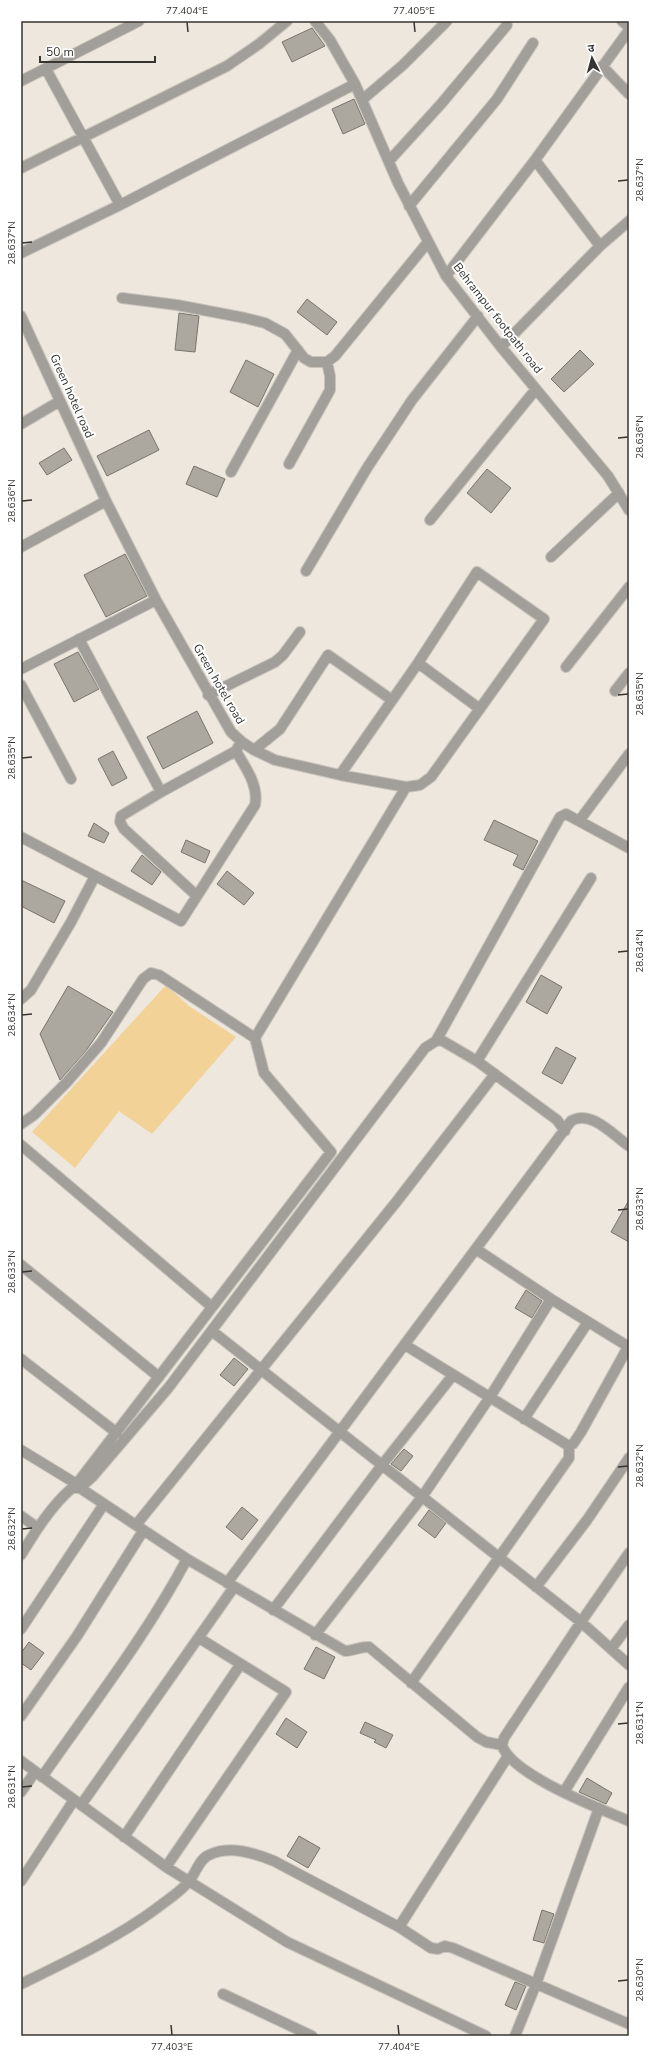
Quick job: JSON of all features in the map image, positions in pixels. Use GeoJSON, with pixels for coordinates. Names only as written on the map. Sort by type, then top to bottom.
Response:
{"type":"FeatureCollection","features":[{"type":"Feature","properties":{"kind":"street"},"geometry":{"type":"LineString","coordinates":[[21,81],[139,21]]}},
{"type":"Feature","properties":{"kind":"street"},"geometry":{"type":"LineString","coordinates":[[21,168],[227,66],[259,44],[287,21]]}},
{"type":"Feature","properties":{"kind":"street","name":"Behrampur footpath road"},"geometry":{"type":"LineString","coordinates":[[315,21],[330,40],[355,84],[409,206],[446,276],[478,316],[500,347],[608,476],[629,510]]}},
{"type":"Feature","properties":{"kind":"street"},"geometry":{"type":"LineString","coordinates":[[362,100],[403,65],[446,21]]}},
{"type":"Feature","properties":{"kind":"street"},"geometry":{"type":"LineString","coordinates":[[446,276],[535,160],[629,28],[622,21]]}},
{"type":"Feature","properties":{"kind":"street"},"geometry":{"type":"LineString","coordinates":[[389,161],[441,104],[507,25]]}},
{"type":"Feature","properties":{"kind":"street"},"geometry":{"type":"LineString","coordinates":[[409,206],[497,99],[533,44]]}},
{"type":"Feature","properties":{"kind":"street"},"geometry":{"type":"LineString","coordinates":[[602,66],[629,94]]}},
{"type":"Feature","properties":{"kind":"street"},"geometry":{"type":"LineString","coordinates":[[46,69],[120,205]]}},
{"type":"Feature","properties":{"kind":"street"},"geometry":{"type":"LineString","coordinates":[[21,253],[120,205],[355,84]]}},
{"type":"Feature","properties":{"kind":"street"},"geometry":{"type":"LineString","coordinates":[[535,160],[600,246]]}},
{"type":"Feature","properties":{"kind":"street"},"geometry":{"type":"LineString","coordinates":[[500,347],[600,246],[629,221]]}},
{"type":"Feature","properties":{"kind":"street"},"geometry":{"type":"LineString","coordinates":[[122,298],[177,305],[265,323],[285,334],[304,358],[311,362],[327,362],[335,356],[428,242]]}},
{"type":"Feature","properties":{"kind":"street","name":"Green hotel road"},"geometry":{"type":"LineString","coordinates":[[21,316],[106,501],[156,600],[208,695],[231,732],[242,742],[254,750],[275,760],[406,788],[420,785],[431,777],[544,619],[477,572],[418,663]]}},
{"type":"Feature","properties":{"kind":"street"},"geometry":{"type":"LineString","coordinates":[[306,571],[360,480],[404,412],[478,316]]}},
{"type":"Feature","properties":{"kind":"street"},"geometry":{"type":"LineString","coordinates":[[21,341],[30,336]]}},
{"type":"Feature","properties":{"kind":"street"},"geometry":{"type":"LineString","coordinates":[[231,472],[298,350]]}},
{"type":"Feature","properties":{"kind":"street"},"geometry":{"type":"LineString","coordinates":[[290,464],[330,390],[330,376],[327,362]]}},
{"type":"Feature","properties":{"kind":"street"},"geometry":{"type":"LineString","coordinates":[[430,520],[536,389]]}},
{"type":"Feature","properties":{"kind":"street"},"geometry":{"type":"LineString","coordinates":[[21,424],[60,402]]}},
{"type":"Feature","properties":{"kind":"street"},"geometry":{"type":"LineString","coordinates":[[550,557],[619,493]]}},
{"type":"Feature","properties":{"kind":"street"},"geometry":{"type":"LineString","coordinates":[[21,547],[106,501]]}},
{"type":"Feature","properties":{"kind":"street"},"geometry":{"type":"LineString","coordinates":[[566,667],[629,587]]}},
{"type":"Feature","properties":{"kind":"street"},"geometry":{"type":"LineString","coordinates":[[21,669],[156,600]]}},
{"type":"Feature","properties":{"kind":"street"},"geometry":{"type":"LineString","coordinates":[[208,695],[275,662],[283,655],[300,632]]}},
{"type":"Feature","properties":{"kind":"street"},"geometry":{"type":"LineString","coordinates":[[79,639],[161,792]]}},
{"type":"Feature","properties":{"kind":"street"},"geometry":{"type":"LineString","coordinates":[[254,750],[280,729],[328,655],[392,700]]}},
{"type":"Feature","properties":{"kind":"street"},"geometry":{"type":"LineString","coordinates":[[340,775],[418,663],[480,709]]}},
{"type":"Feature","properties":{"kind":"street"},"geometry":{"type":"LineString","coordinates":[[615,691],[629,673]]}},
{"type":"Feature","properties":{"kind":"street"},"geometry":{"type":"LineString","coordinates":[[21,685],[71,780]]}},
{"type":"Feature","properties":{"kind":"street"},"geometry":{"type":"LineString","coordinates":[[197,896],[130,836],[120,822],[121,816],[125,812],[236,751],[242,742]]}},
{"type":"Feature","properties":{"kind":"street"},"geometry":{"type":"LineString","coordinates":[[21,837],[181,921],[255,805],[256,792],[250,776],[236,751]]}},
{"type":"Feature","properties":{"kind":"street"},"geometry":{"type":"LineString","coordinates":[[579,821],[629,754]]}},
{"type":"Feature","properties":{"kind":"street"},"geometry":{"type":"LineString","coordinates":[[255,1038],[406,788]]}},
{"type":"Feature","properties":{"kind":"street"},"geometry":{"type":"LineString","coordinates":[[80,1488],[93,1476],[169,1387],[409,1068],[425,1048],[436,1041],[560,817],[566,814],[604,836],[629,848]]}},
{"type":"Feature","properties":{"kind":"street"},"geometry":{"type":"LineString","coordinates":[[21,999],[35,983],[71,922],[95,876]]}},
{"type":"Feature","properties":{"kind":"street"},"geometry":{"type":"LineString","coordinates":[[477,1061],[591,878]]}},
{"type":"Feature","properties":{"kind":"street"},"geometry":{"type":"LineString","coordinates":[[21,1124],[47,1102],[91,1054],[101,1042],[144,979],[151,973],[159,975],[255,1038],[264,1073],[331,1152],[117,1433],[75,1484],[21,1450]]}},
{"type":"Feature","properties":{"kind":"street"},"geometry":{"type":"LineString","coordinates":[[436,1041],[447,1042],[477,1061],[557,1120],[565,1131]]}},
{"type":"Feature","properties":{"kind":"street"},"geometry":{"type":"LineString","coordinates":[[21,1716],[82,1630],[140,1528],[261,1370],[397,1201],[495,1074]]}},
{"type":"Feature","properties":{"kind":"street"},"geometry":{"type":"LineString","coordinates":[[21,1881],[199,1638],[230,1585],[340,1432],[571,1121],[576,1118],[588,1118],[594,1120],[629,1146]]}},
{"type":"Feature","properties":{"kind":"street"},"geometry":{"type":"LineString","coordinates":[[21,1145],[212,1307]]}},
{"type":"Feature","properties":{"kind":"street"},"geometry":{"type":"LineString","coordinates":[[476,1249],[551,1299],[629,1347],[581,1432],[573,1444],[569,1446]]}},
{"type":"Feature","properties":{"kind":"street"},"geometry":{"type":"LineString","coordinates":[[21,1265],[159,1377]]}},
{"type":"Feature","properties":{"kind":"street"},"geometry":{"type":"LineString","coordinates":[[315,1635],[422,1497],[490,1398],[551,1299]]}},
{"type":"Feature","properties":{"kind":"street"},"geometry":{"type":"LineString","coordinates":[[524,1419],[588,1322]]}},
{"type":"Feature","properties":{"kind":"street"},"geometry":{"type":"LineString","coordinates":[[212,1331],[580,1622],[629,1665]]}},
{"type":"Feature","properties":{"kind":"street"},"geometry":{"type":"LineString","coordinates":[[405,1345],[569,1446]]}},
{"type":"Feature","properties":{"kind":"street"},"geometry":{"type":"LineString","coordinates":[[21,1359],[117,1433]]}},
{"type":"Feature","properties":{"kind":"street"},"geometry":{"type":"LineString","coordinates":[[273,1610],[382,1465],[453,1375]]}},
{"type":"Feature","properties":{"kind":"street"},"geometry":{"type":"LineString","coordinates":[[411,1683],[498,1557],[564,1467],[569,1458],[569,1446]]}},
{"type":"Feature","properties":{"kind":"street"},"geometry":{"type":"LineString","coordinates":[[536,1587],[587,1520],[629,1458]]}},
{"type":"Feature","properties":{"kind":"street"},"geometry":{"type":"LineString","coordinates":[[21,1555],[38,1528],[64,1495],[72,1488],[80,1488],[187,1559],[315,1635],[345,1651],[352,1651],[364,1646],[369,1647],[477,1737],[486,1742],[502,1745]]}},
{"type":"Feature","properties":{"kind":"street"},"geometry":{"type":"LineString","coordinates":[[21,1630],[104,1504]]}},
{"type":"Feature","properties":{"kind":"street"},"geometry":{"type":"LineString","coordinates":[[21,1516],[38,1528]]}},
{"type":"Feature","properties":{"kind":"street"},"geometry":{"type":"LineString","coordinates":[[629,1554],[580,1622],[504,1738],[502,1745],[508,1756],[540,1781],[629,1821]]}},
{"type":"Feature","properties":{"kind":"street"},"geometry":{"type":"LineString","coordinates":[[21,1792],[39,1774],[133,1649],[166,1598],[187,1559]]}},
{"type":"Feature","properties":{"kind":"street"},"geometry":{"type":"LineString","coordinates":[[611,1649],[629,1625]]}},
{"type":"Feature","properties":{"kind":"street"},"geometry":{"type":"LineString","coordinates":[[166,1867],[286,1692],[240,1665],[199,1638]]}},
{"type":"Feature","properties":{"kind":"street"},"geometry":{"type":"LineString","coordinates":[[124,1837],[240,1665]]}},
{"type":"Feature","properties":{"kind":"street"},"geometry":{"type":"LineString","coordinates":[[564,1792],[629,1687]]}},
{"type":"Feature","properties":{"kind":"street"},"geometry":{"type":"LineString","coordinates":[[399,1927],[508,1756]]}},
{"type":"Feature","properties":{"kind":"street"},"geometry":{"type":"LineString","coordinates":[[21,1761],[166,1867],[287,1942],[486,2036]]}},
{"type":"Feature","properties":{"kind":"street"},"geometry":{"type":"LineString","coordinates":[[515,2036],[536,1984],[599,1808]]}},
{"type":"Feature","properties":{"kind":"street"},"geometry":{"type":"LineString","coordinates":[[21,1984],[80,1955],[156,1909],[189,1882],[204,1858],[222,1851],[240,1851],[274,1861],[399,1927],[432,1948],[438,1949],[445,1946],[453,1948],[629,2024]]}},
{"type":"Feature","properties":{"kind":"street"},"geometry":{"type":"LineString","coordinates":[[223,1994],[312,2036]]}},
{"type":"Feature","properties":{"kind":"shaded area"},"geometry":{"type":"Polygon","coordinates":[[[166,985],[189,1006],[236,1037],[152,1134],[119,1111],[75,1168],[32,1132],[166,985]]]}},
{"type":"Feature","properties":{"kind":"building"},"geometry":{"type":"Polygon","coordinates":[[[312,28],[325,46],[292,62],[282,42],[312,28]]]}},
{"type":"Feature","properties":{"kind":"building"},"geometry":{"type":"Polygon","coordinates":[[[354,99],[365,124],[343,134],[332,109],[354,99]]]}},
{"type":"Feature","properties":{"kind":"building"},"geometry":{"type":"Polygon","coordinates":[[[307,299],[337,322],[327,335],[297,312],[307,299]]]}},
{"type":"Feature","properties":{"kind":"building"},"geometry":{"type":"Polygon","coordinates":[[[179,313],[199,316],[195,352],[175,350],[179,313]]]}},
{"type":"Feature","properties":{"kind":"building"},"geometry":{"type":"Polygon","coordinates":[[[580,350],[594,364],[564,392],[551,379],[580,350]]]}},
{"type":"Feature","properties":{"kind":"building"},"geometry":{"type":"Polygon","coordinates":[[[246,360],[274,374],[258,407],[230,392],[246,360]]]}},
{"type":"Feature","properties":{"kind":"building"},"geometry":{"type":"Polygon","coordinates":[[[149,430],[159,450],[107,476],[97,456],[149,430]]]}},
{"type":"Feature","properties":{"kind":"building"},"geometry":{"type":"Polygon","coordinates":[[[64,448],[72,460],[47,475],[39,463],[64,448]]]}},
{"type":"Feature","properties":{"kind":"building"},"geometry":{"type":"Polygon","coordinates":[[[194,466],[225,479],[217,497],[186,484],[194,466]]]}},
{"type":"Feature","properties":{"kind":"building"},"geometry":{"type":"Polygon","coordinates":[[[487,469],[511,488],[491,513],[467,493],[487,469]]]}},
{"type":"Feature","properties":{"kind":"building"},"geometry":{"type":"Polygon","coordinates":[[[125,554],[147,596],[106,617],[84,575],[125,554]]]}},
{"type":"Feature","properties":{"kind":"building"},"geometry":{"type":"Polygon","coordinates":[[[78,652],[99,689],[74,702],[54,664],[78,652]]]}},
{"type":"Feature","properties":{"kind":"building"},"geometry":{"type":"Polygon","coordinates":[[[197,711],[213,743],[163,769],[147,737],[197,711]]]}},
{"type":"Feature","properties":{"kind":"building"},"geometry":{"type":"Polygon","coordinates":[[[113,751],[127,778],[112,786],[98,759],[113,751]]]}},
{"type":"Feature","properties":{"kind":"building"},"geometry":{"type":"Polygon","coordinates":[[[494,820],[538,841],[523,870],[513,865],[518,855],[484,840],[494,820]]]}},
{"type":"Feature","properties":{"kind":"building"},"geometry":{"type":"Polygon","coordinates":[[[94,823],[109,833],[104,843],[88,836],[94,823]]]}},
{"type":"Feature","properties":{"kind":"building"},"geometry":{"type":"Polygon","coordinates":[[[186,840],[210,851],[205,863],[181,852],[186,840]]]}},
{"type":"Feature","properties":{"kind":"building"},"geometry":{"type":"Polygon","coordinates":[[[142,855],[161,872],[152,885],[131,871],[142,855]]]}},
{"type":"Feature","properties":{"kind":"building"},"geometry":{"type":"Polygon","coordinates":[[[227,871],[254,893],[244,905],[217,884],[227,871]]]}},
{"type":"Feature","properties":{"kind":"building"},"geometry":{"type":"Polygon","coordinates":[[[21,880],[65,901],[54,923],[21,906],[21,880]]]}},
{"type":"Feature","properties":{"kind":"building"},"geometry":{"type":"Polygon","coordinates":[[[541,975],[562,987],[547,1014],[526,1002],[541,975]]]}},
{"type":"Feature","properties":{"kind":"building"},"geometry":{"type":"Polygon","coordinates":[[[68,986],[113,1012],[85,1052],[60,1080],[40,1034],[68,986]]]}},
{"type":"Feature","properties":{"kind":"building"},"geometry":{"type":"Polygon","coordinates":[[[556,1047],[576,1058],[562,1084],[542,1073],[556,1047]]]}},
{"type":"Feature","properties":{"kind":"building"},"geometry":{"type":"Polygon","coordinates":[[[629,1200],[629,1242],[611,1232],[629,1200]]]}},
{"type":"Feature","properties":{"kind":"building"},"geometry":{"type":"Polygon","coordinates":[[[526,1290],[542,1301],[532,1318],[515,1308],[526,1290]]]}},
{"type":"Feature","properties":{"kind":"building"},"geometry":{"type":"Polygon","coordinates":[[[234,1358],[248,1369],[234,1386],[220,1375],[234,1358]]]}},
{"type":"Feature","properties":{"kind":"building"},"geometry":{"type":"Polygon","coordinates":[[[404,1449],[413,1456],[401,1471],[391,1464],[404,1449]]]}},
{"type":"Feature","properties":{"kind":"building"},"geometry":{"type":"Polygon","coordinates":[[[242,1507],[258,1520],[242,1540],[226,1527],[242,1507]]]}},
{"type":"Feature","properties":{"kind":"building"},"geometry":{"type":"Polygon","coordinates":[[[429,1510],[446,1523],[435,1538],[418,1525],[429,1510]]]}},
{"type":"Feature","properties":{"kind":"building"},"geometry":{"type":"Polygon","coordinates":[[[29,1642],[44,1653],[31,1670],[21,1663],[21,1653],[29,1642]]]}},
{"type":"Feature","properties":{"kind":"building"},"geometry":{"type":"Polygon","coordinates":[[[316,1647],[335,1657],[324,1679],[304,1669],[316,1647]]]}},
{"type":"Feature","properties":{"kind":"building"},"geometry":{"type":"Polygon","coordinates":[[[286,1718],[307,1732],[297,1748],[276,1734],[286,1718]]]}},
{"type":"Feature","properties":{"kind":"building"},"geometry":{"type":"Polygon","coordinates":[[[365,1722],[393,1735],[386,1748],[374,1742],[376,1740],[360,1733],[365,1722]]]}},
{"type":"Feature","properties":{"kind":"building"},"geometry":{"type":"Polygon","coordinates":[[[587,1778],[612,1793],[606,1804],[579,1792],[587,1778]]]}},
{"type":"Feature","properties":{"kind":"building"},"geometry":{"type":"Polygon","coordinates":[[[299,1836],[320,1848],[308,1868],[287,1856],[299,1836]]]}},
{"type":"Feature","properties":{"kind":"building"},"geometry":{"type":"Polygon","coordinates":[[[542,1910],[554,1914],[544,1943],[533,1940],[542,1910]]]}},
{"type":"Feature","properties":{"kind":"building"},"geometry":{"type":"Polygon","coordinates":[[[515,1982],[526,1986],[516,2010],[505,2005],[515,1982]]]}}]}
